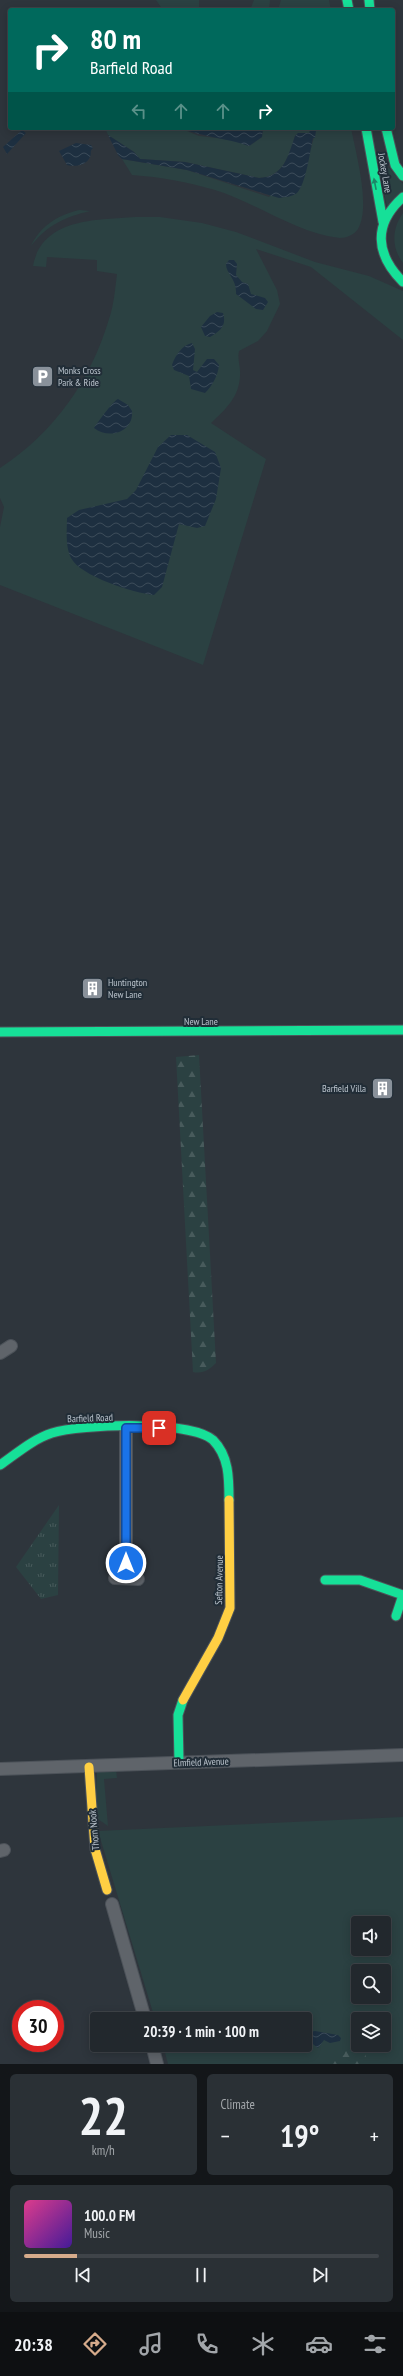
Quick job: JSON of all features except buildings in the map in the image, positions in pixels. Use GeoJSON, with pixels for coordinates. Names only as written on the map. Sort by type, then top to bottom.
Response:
{"type":"FeatureCollection","features":[{"type":"Feature","properties":{"kind":"street","name":"Jockey Lane"},"geometry":{"type":"LineString","coordinates":[[366,130],[383,222]]}},
{"type":"Feature","properties":{"kind":"street","name":"Jockey Lane"},"geometry":{"type":"LineString","coordinates":[[386,130],[395,165],[403,176]]}},
{"type":"Feature","properties":{"kind":"street"},"geometry":{"type":"LineString","coordinates":[[403,197],[389,211],[383,222],[380,244],[384,259],[392,272],[403,282]]}},
{"type":"Feature","properties":{"kind":"street","name":"New Lane"},"geometry":{"type":"LineString","coordinates":[[0,1032],[403,1030]]}},
{"type":"Feature","properties":{"kind":"street"},"geometry":{"type":"LineString","coordinates":[[0,1353],[11,1346]]}},
{"type":"Feature","properties":{"kind":"street"},"geometry":{"type":"LineString","coordinates":[[126,1428],[126,1578]]}},
{"type":"Feature","properties":{"kind":"street","name":"Barfield Road"},"geometry":{"type":"LineString","coordinates":[[0,1465],[32,1443],[52,1433],[72,1430],[184,1428],[195,1430],[211,1439]]}},
{"type":"Feature","properties":{"kind":"street","name":"Sefton Avenue"},"geometry":{"type":"LineString","coordinates":[[179,1762],[178,1715],[186,1693],[218,1638],[230,1608],[230,1475],[224,1455],[211,1439]]}},
{"type":"Feature","properties":{"kind":"street"},"geometry":{"type":"LineString","coordinates":[[325,1580],[360,1580],[403,1595],[396,1616]]}},
{"type":"Feature","properties":{"kind":"street","name":"Elmfield Avenue"},"geometry":{"type":"LineString","coordinates":[[0,1769],[403,1755]]}},
{"type":"Feature","properties":{"kind":"street","name":"Thorn Nook"},"geometry":{"type":"LineString","coordinates":[[89,1767],[95,1849],[107,1890]]}},
{"type":"Feature","properties":{"kind":"street"},"geometry":{"type":"LineString","coordinates":[[112,1904],[143,2012]]}},
{"type":"Feature","properties":{"kind":"street"},"geometry":{"type":"LineString","coordinates":[[154,2052],[157,2064]]}},
{"type":"Feature","properties":{"kind":"green space"},"geometry":{"type":"Polygon","coordinates":[[[156,0],[199,0],[199,8],[162,8],[156,0]]]}},
{"type":"Feature","properties":{"kind":"green space"},"geometry":{"type":"Polygon","coordinates":[[[254,0],[270,0],[269,8],[251,8],[254,0]]]}},
{"type":"Feature","properties":{"kind":"green space"},"geometry":{"type":"Polygon","coordinates":[[[281,0],[329,0],[331,8],[279,8],[281,0]]]}},
{"type":"Feature","properties":{"kind":"green space"},"geometry":{"type":"Polygon","coordinates":[[[106,130],[185,130],[199,136],[234,140],[249,146],[262,137],[263,130],[310,130],[309,133],[299,133],[295,136],[287,158],[279,170],[267,177],[259,178],[185,162],[140,159],[134,152],[108,135],[106,130]]]}},
{"type":"Feature","properties":{"kind":"green space"},"geometry":{"type":"Polygon","coordinates":[[[316,130],[351,130],[359,165],[363,194],[363,207],[362,219],[358,229],[347,237],[340,238],[308,230],[246,202],[215,190],[174,180],[132,175],[122,159],[187,170],[269,197],[311,148],[316,130]]]}},
{"type":"Feature","properties":{"kind":"green space"},"geometry":{"type":"Polygon","coordinates":[[[389,168],[403,184],[403,191],[387,206],[379,171],[389,168]]]}},
{"type":"Feature","properties":{"kind":"green space"},"geometry":{"type":"Polygon","coordinates":[[[79,210],[90,211],[72,216],[50,227],[31,246],[39,233],[50,222],[71,212],[79,210]]]}},
{"type":"Feature","properties":{"kind":"green space"},"geometry":{"type":"Polygon","coordinates":[[[403,213],[403,263],[396,251],[394,238],[399,219],[403,213]]]}},
{"type":"Feature","properties":{"kind":"green space"},"geometry":{"type":"Polygon","coordinates":[[[135,217],[160,217],[202,223],[236,232],[315,262],[369,276],[403,291],[403,340],[311,267],[256,249],[277,290],[280,304],[267,331],[258,341],[239,351],[238,357],[240,373],[237,390],[227,408],[211,423],[266,459],[203,665],[0,585],[0,527],[4,507],[0,498],[0,468],[37,439],[53,422],[81,384],[92,363],[111,314],[117,274],[97,271],[97,260],[47,257],[46,267],[33,266],[38,250],[47,239],[59,230],[73,225],[88,221],[135,217]]]}},
{"type":"Feature","properties":{"kind":"green space"},"geometry":{"type":"Polygon","coordinates":[[[199,1055],[216,1363],[206,1371],[193,1372],[176,1057],[199,1055]]]}},
{"type":"Feature","properties":{"kind":"green space"},"geometry":{"type":"Polygon","coordinates":[[[59,1505],[58,1595],[41,1599],[16,1567],[59,1505]]]}},
{"type":"Feature","properties":{"kind":"green space"},"geometry":{"type":"Polygon","coordinates":[[[116,1769],[117,1778],[104,1779],[108,1826],[95,1817],[97,1772],[116,1769]]]}},
{"type":"Feature","properties":{"kind":"green space"},"geometry":{"type":"Polygon","coordinates":[[[403,1817],[403,2064],[168,2064],[165,2052],[312,2052],[312,2012],[153,2012],[98,1831],[403,1817]]]}},
{"type":"Feature","properties":{"kind":"green space"},"geometry":{"type":"Polygon","coordinates":[[[351,2047],[351,2052],[364,2052],[366,2056],[362,2064],[323,2064],[331,2056],[344,2055],[346,2050],[351,2047]]]}},
{"type":"Feature","properties":{"kind":"water"},"geometry":{"type":"Polygon","coordinates":[[[22,130],[26,133],[7,154],[3,147],[22,130]]]}},
{"type":"Feature","properties":{"kind":"water"},"geometry":{"type":"Polygon","coordinates":[[[187,130],[263,130],[262,137],[249,146],[187,130]]]}},
{"type":"Feature","properties":{"kind":"water"},"geometry":{"type":"Polygon","coordinates":[[[310,130],[316,130],[300,189],[293,195],[279,198],[187,170],[122,159],[118,155],[108,135],[134,152],[140,159],[185,162],[259,178],[267,177],[280,170],[287,158],[295,136],[298,133],[309,133],[310,130]]]}},
{"type":"Feature","properties":{"kind":"water"},"geometry":{"type":"Polygon","coordinates":[[[76,143],[91,145],[93,148],[90,157],[83,164],[73,166],[67,165],[59,151],[76,143]]]}},
{"type":"Feature","properties":{"kind":"water"},"geometry":{"type":"Polygon","coordinates":[[[229,260],[234,260],[237,264],[236,275],[242,282],[248,284],[251,294],[265,298],[268,302],[263,310],[256,309],[236,294],[235,284],[226,268],[226,264],[229,260]]]}},
{"type":"Feature","properties":{"kind":"water"},"geometry":{"type":"Polygon","coordinates":[[[217,312],[223,313],[224,321],[222,328],[210,337],[205,336],[201,327],[210,316],[217,312]]]}},
{"type":"Feature","properties":{"kind":"water"},"geometry":{"type":"Polygon","coordinates":[[[192,343],[195,349],[193,370],[197,372],[207,359],[214,359],[219,365],[215,380],[205,393],[191,389],[189,376],[174,370],[172,365],[179,351],[188,344],[192,343]]]}},
{"type":"Feature","properties":{"kind":"water"},"geometry":{"type":"Polygon","coordinates":[[[118,399],[128,405],[132,411],[132,418],[125,429],[119,432],[107,433],[100,432],[94,428],[109,407],[118,399]]]}},
{"type":"Feature","properties":{"kind":"water"},"geometry":{"type":"Polygon","coordinates":[[[171,435],[187,435],[215,452],[221,468],[216,499],[205,526],[197,528],[179,524],[162,587],[154,595],[145,594],[121,587],[96,577],[76,565],[71,558],[68,548],[67,518],[79,510],[127,499],[136,490],[158,447],[171,435]]]}},
{"type":"Feature","properties":{"kind":"water"},"geometry":{"type":"Polygon","coordinates":[[[312,2032],[338,2035],[341,2038],[340,2041],[330,2043],[324,2040],[318,2048],[312,2043],[312,2032]]]}},
{"type":"Feature","properties":{"kind":"traffic: fast"},"geometry":{"type":"LineString","coordinates":[[347,0],[349,8]]}},
{"type":"Feature","properties":{"kind":"traffic: fast"},"geometry":{"type":"LineString","coordinates":[[369,0],[370,8]]}},
{"type":"Feature","properties":{"kind":"traffic: fast"},"geometry":{"type":"LineString","coordinates":[[366,130],[383,222]]}},
{"type":"Feature","properties":{"kind":"traffic: fast"},"geometry":{"type":"LineString","coordinates":[[386,130],[395,165],[403,176]]}},
{"type":"Feature","properties":{"kind":"traffic: fast"},"geometry":{"type":"LineString","coordinates":[[403,197],[393,207],[386,218],[382,228],[381,239],[387,261],[403,282]]}},
{"type":"Feature","properties":{"kind":"traffic: fast"},"geometry":{"type":"LineString","coordinates":[[0,1032],[403,1030]]}},
{"type":"Feature","properties":{"kind":"traffic: fast"},"geometry":{"type":"LineString","coordinates":[[0,1465],[38,1439],[52,1433],[66,1430],[110,1426],[183,1429],[201,1434],[213,1440],[218,1446],[227,1468],[229,1500]]}},
{"type":"Feature","properties":{"kind":"traffic: fast"},"geometry":{"type":"LineString","coordinates":[[325,1580],[360,1580],[403,1595],[396,1616]]}},
{"type":"Feature","properties":{"kind":"traffic: fast"},"geometry":{"type":"LineString","coordinates":[[179,1762],[178,1715],[183,1700]]}},
{"type":"Feature","properties":{"kind":"traffic: slow"},"geometry":{"type":"LineString","coordinates":[[183,1700],[218,1638],[230,1608],[229,1500]]}},
{"type":"Feature","properties":{"kind":"traffic: slow"},"geometry":{"type":"LineString","coordinates":[[89,1767],[95,1849],[107,1890]]}},
{"type":"Feature","properties":{"kind":"place","name":"Monks Cross Park & Ride"},"geometry":{"type":"Point","coordinates":[43,376]}},
{"type":"Feature","properties":{"kind":"place","name":"Huntington New Lane"},"geometry":{"type":"Point","coordinates":[92,988]}},
{"type":"Feature","properties":{"kind":"place","name":"Barfield Villa"},"geometry":{"type":"Point","coordinates":[382,1088]}},
{"type":"Feature","properties":{"kind":"route"},"geometry":{"type":"LineString","coordinates":[[126,1563],[126,1428],[159,1428]]}}]}
